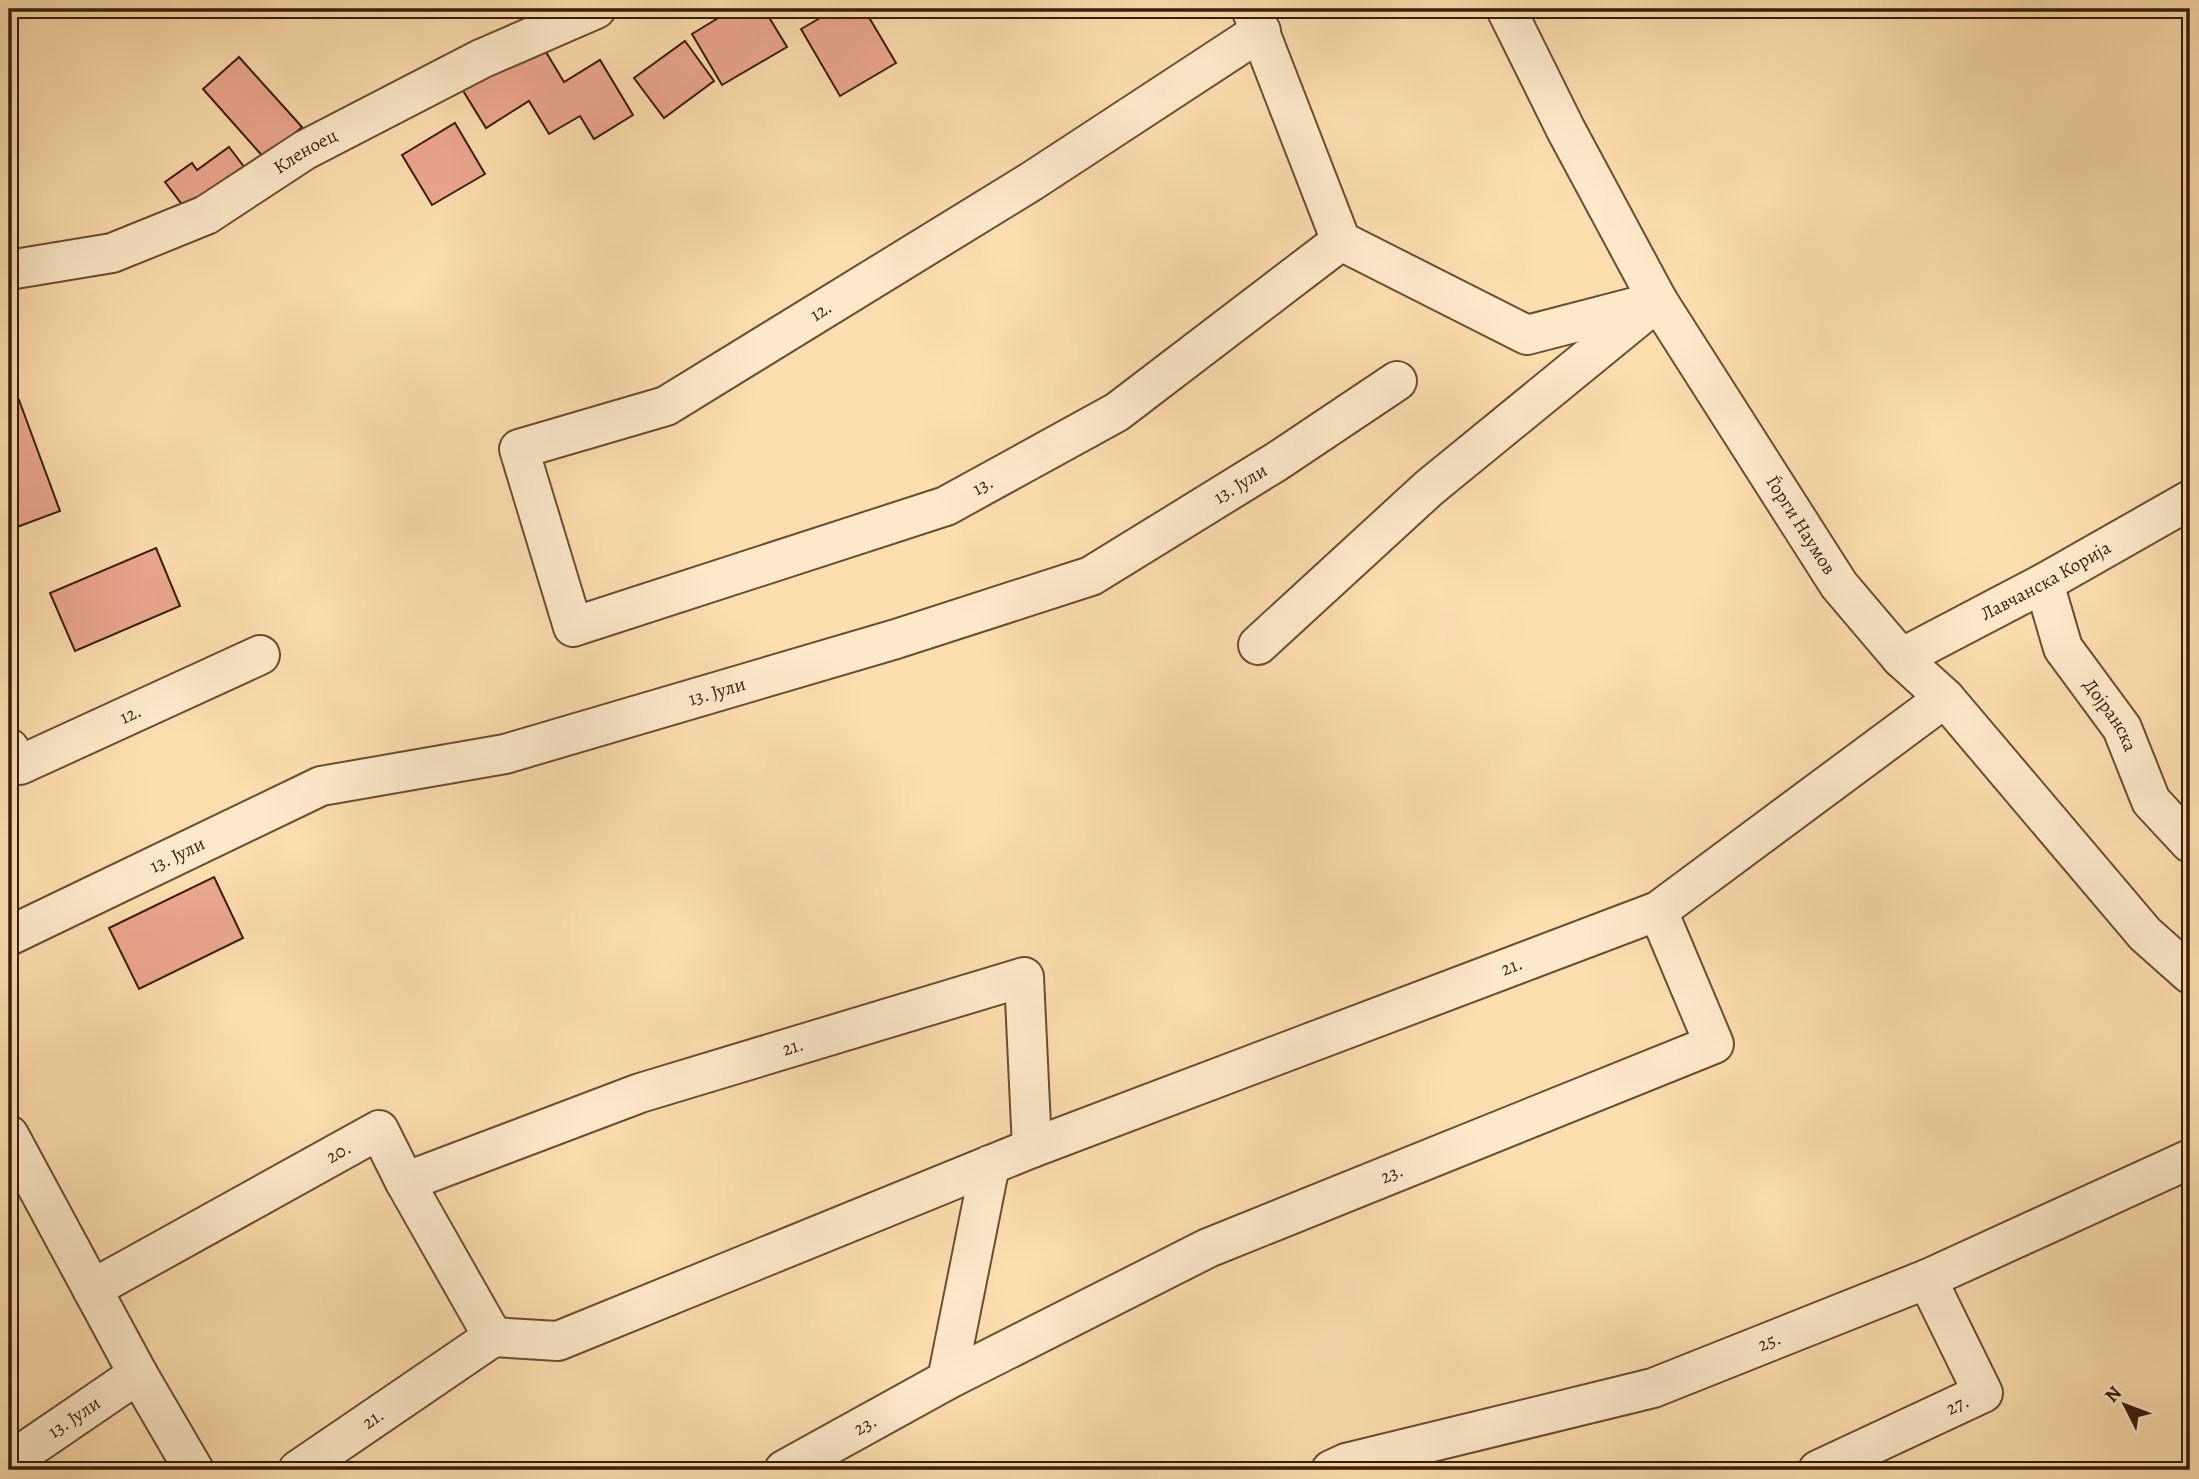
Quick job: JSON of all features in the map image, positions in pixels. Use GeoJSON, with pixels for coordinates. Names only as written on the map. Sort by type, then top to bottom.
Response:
{"type":"FeatureCollection","features":[{"type":"Feature","properties":{"kind":"street","name":"Кленоец"},"geometry":{"type":"LineString","coordinates":[[9,270],[112,253],[206,215],[305,150],[481,59],[596,9]]}},
{"type":"Feature","properties":{"kind":"street","name":"Ѓорги Наумов"},"geometry":{"type":"LineString","coordinates":[[1506,9],[1566,130],[1658,301],[1839,585],[1902,658],[1945,698],[2145,934],[2190,974]]}},
{"type":"Feature","properties":{"kind":"street"},"geometry":{"type":"LineString","coordinates":[[1256,20],[1341,241],[1527,335],[1658,301]]}},
{"type":"Feature","properties":{"kind":"street","name":"12."},"geometry":{"type":"LineString","coordinates":[[573,627],[519,449],[666,406],[1032,181],[1256,20]]}},
{"type":"Feature","properties":{"kind":"street","name":"13."},"geometry":{"type":"LineString","coordinates":[[573,627],[946,506],[1117,412],[1341,241]]}},
{"type":"Feature","properties":{"kind":"street"},"geometry":{"type":"LineString","coordinates":[[1258,645],[1429,488],[1658,301]]}},
{"type":"Feature","properties":{"kind":"street","name":"13. Јули"},"geometry":{"type":"LineString","coordinates":[[9,936],[321,786],[505,754],[896,639],[1091,576],[1276,462],[1397,380]]}},
{"type":"Feature","properties":{"kind":"street","name":"Лавчанска Корија"},"geometry":{"type":"LineString","coordinates":[[1902,658],[2044,583],[2190,500]]}},
{"type":"Feature","properties":{"kind":"street","name":"Дојранска"},"geometry":{"type":"LineString","coordinates":[[2044,583],[2063,648],[2122,728],[2151,801],[2190,843]]}},
{"type":"Feature","properties":{"kind":"street","name":"12."},"geometry":{"type":"LineString","coordinates":[[9,748],[20,765],[260,655]]}},
{"type":"Feature","properties":{"kind":"street","name":"21."},"geometry":{"type":"LineString","coordinates":[[298,1470],[494,1337],[558,1341],[1032,1147],[1658,911],[1945,698]]}},
{"type":"Feature","properties":{"kind":"street","name":"23."},"geometry":{"type":"LineString","coordinates":[[784,1470],[947,1380],[1208,1248],[1714,1044],[1658,911]]}},
{"type":"Feature","properties":{"kind":"street","name":"21."},"geometry":{"type":"LineString","coordinates":[[405,1182],[640,1093],[1024,977],[1032,1147]]}},
{"type":"Feature","properties":{"kind":"street","name":"20."},"geometry":{"type":"LineString","coordinates":[[92,1290],[379,1130],[405,1182],[494,1337]]}},
{"type":"Feature","properties":{"kind":"street"},"geometry":{"type":"LineString","coordinates":[[9,1135],[138,1374],[194,1470]]}},
{"type":"Feature","properties":{"kind":"street","name":"25."},"geometry":{"type":"LineString","coordinates":[[1331,1470],[1346,1463],[1653,1388],[1927,1279],[2190,1159]]}},
{"type":"Feature","properties":{"kind":"street"},"geometry":{"type":"LineString","coordinates":[[947,1380],[990,1165]]}},
{"type":"Feature","properties":{"kind":"street","name":"27."},"geometry":{"type":"LineString","coordinates":[[1818,1470],[1983,1394],[1927,1279]]}},
{"type":"Feature","properties":{"kind":"street","name":"13. Јули"},"geometry":{"type":"LineString","coordinates":[[9,1462],[138,1374]]}},
{"type":"Feature","properties":{"kind":"building"},"geometry":{"type":"Polygon","coordinates":[[[733,9],[764,9],[787,47],[722,85],[692,34],[733,9]]]}},
{"type":"Feature","properties":{"kind":"building"},"geometry":{"type":"Polygon","coordinates":[[[836,9],[864,9],[896,63],[840,96],[801,29],[836,9]]]}},
{"type":"Feature","properties":{"kind":"building"},"geometry":{"type":"Polygon","coordinates":[[[685,41],[714,81],[664,118],[634,78],[685,41]]]}},
{"type":"Feature","properties":{"kind":"building"},"geometry":{"type":"Polygon","coordinates":[[[540,42],[564,82],[600,60],[633,115],[594,139],[580,116],[549,134],[529,101],[486,128],[462,89],[540,42]]]}},
{"type":"Feature","properties":{"kind":"building"},"geometry":{"type":"Polygon","coordinates":[[[239,57],[302,127],[265,159],[203,89],[239,57]]]}},
{"type":"Feature","properties":{"kind":"building"},"geometry":{"type":"Polygon","coordinates":[[[455,123],[485,174],[432,205],[402,155],[455,123]]]}},
{"type":"Feature","properties":{"kind":"building"},"geometry":{"type":"Polygon","coordinates":[[[229,147],[245,168],[187,211],[165,182],[192,163],[197,170],[229,147]]]}},
{"type":"Feature","properties":{"kind":"building"},"geometry":{"type":"Polygon","coordinates":[[[19,400],[60,511],[9,530],[9,404],[19,400]]]}},
{"type":"Feature","properties":{"kind":"building"},"geometry":{"type":"Polygon","coordinates":[[[156,548],[180,606],[75,651],[50,593],[156,548]]]}},
{"type":"Feature","properties":{"kind":"building"},"geometry":{"type":"Polygon","coordinates":[[[214,877],[243,938],[139,989],[109,928],[214,877]]]}}]}
